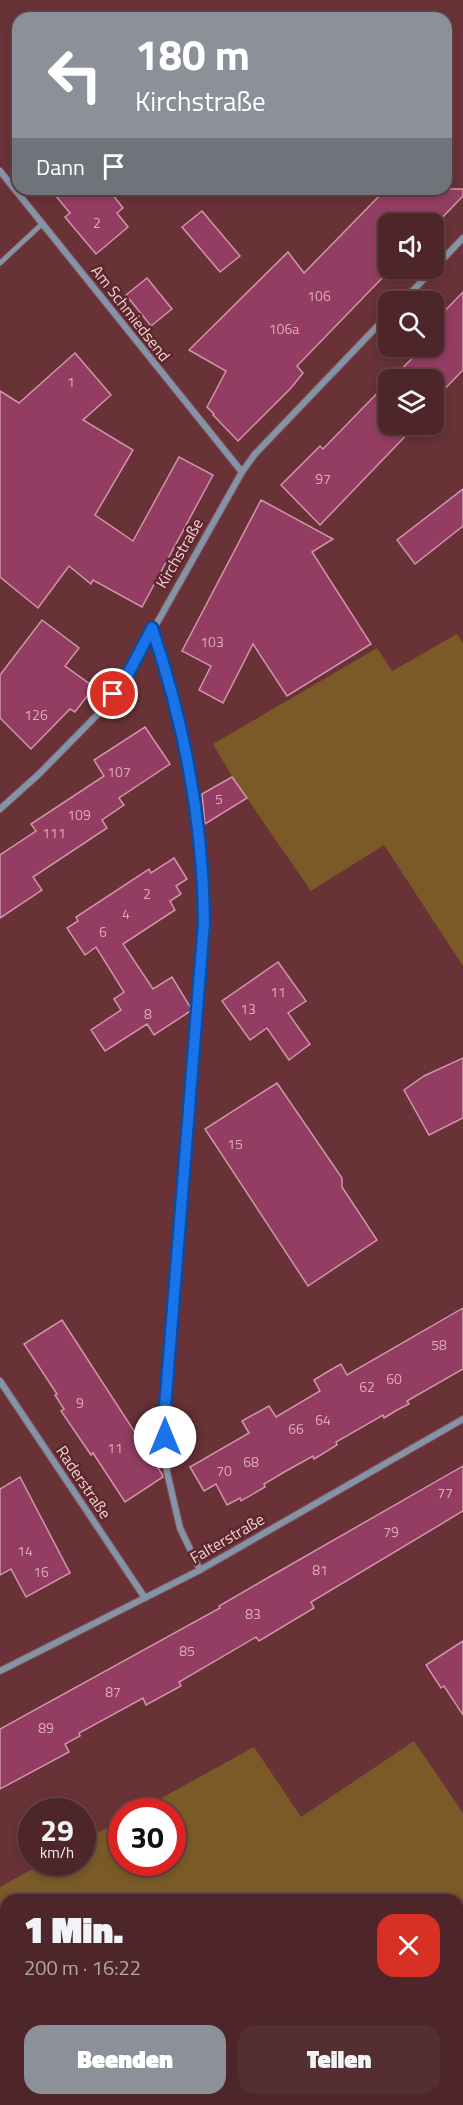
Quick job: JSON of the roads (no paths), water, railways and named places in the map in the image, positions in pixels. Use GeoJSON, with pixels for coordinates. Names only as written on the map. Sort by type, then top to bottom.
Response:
{"type":"FeatureCollection","features":[{"type":"Feature","properties":{"kind":"street","name":"Am Schmiedsend"},"geometry":{"type":"LineString","coordinates":[[0,171],[12,186]]}},
{"type":"Feature","properties":{"kind":"street","name":"Am Schmiedsend"},"geometry":{"type":"LineString","coordinates":[[20,195],[242,472]]}},
{"type":"Feature","properties":{"kind":"street"},"geometry":{"type":"LineString","coordinates":[[412,291],[463,238]]}},
{"type":"Feature","properties":{"kind":"street","name":"Kirchstraße"},"geometry":{"type":"LineString","coordinates":[[0,808],[39,774],[101,711],[126,678],[152,628],[242,472],[255,454],[378,325]]}},
{"type":"Feature","properties":{"kind":"street"},"geometry":{"type":"LineString","coordinates":[[152,628],[168,677],[192,789],[203,872],[204,922],[164,1420],[167,1472],[180,1528],[200,1570]]}},
{"type":"Feature","properties":{"kind":"street","name":"Raderstraße"},"geometry":{"type":"LineString","coordinates":[[0,1381],[145,1598]]}},
{"type":"Feature","properties":{"kind":"street","name":"Falterstraße"},"geometry":{"type":"LineString","coordinates":[[0,1671],[200,1570],[463,1419]]}},
{"type":"Feature","properties":{"kind":"lane"},"geometry":{"type":"LineString","coordinates":[[0,263],[43,223]]}}]}
